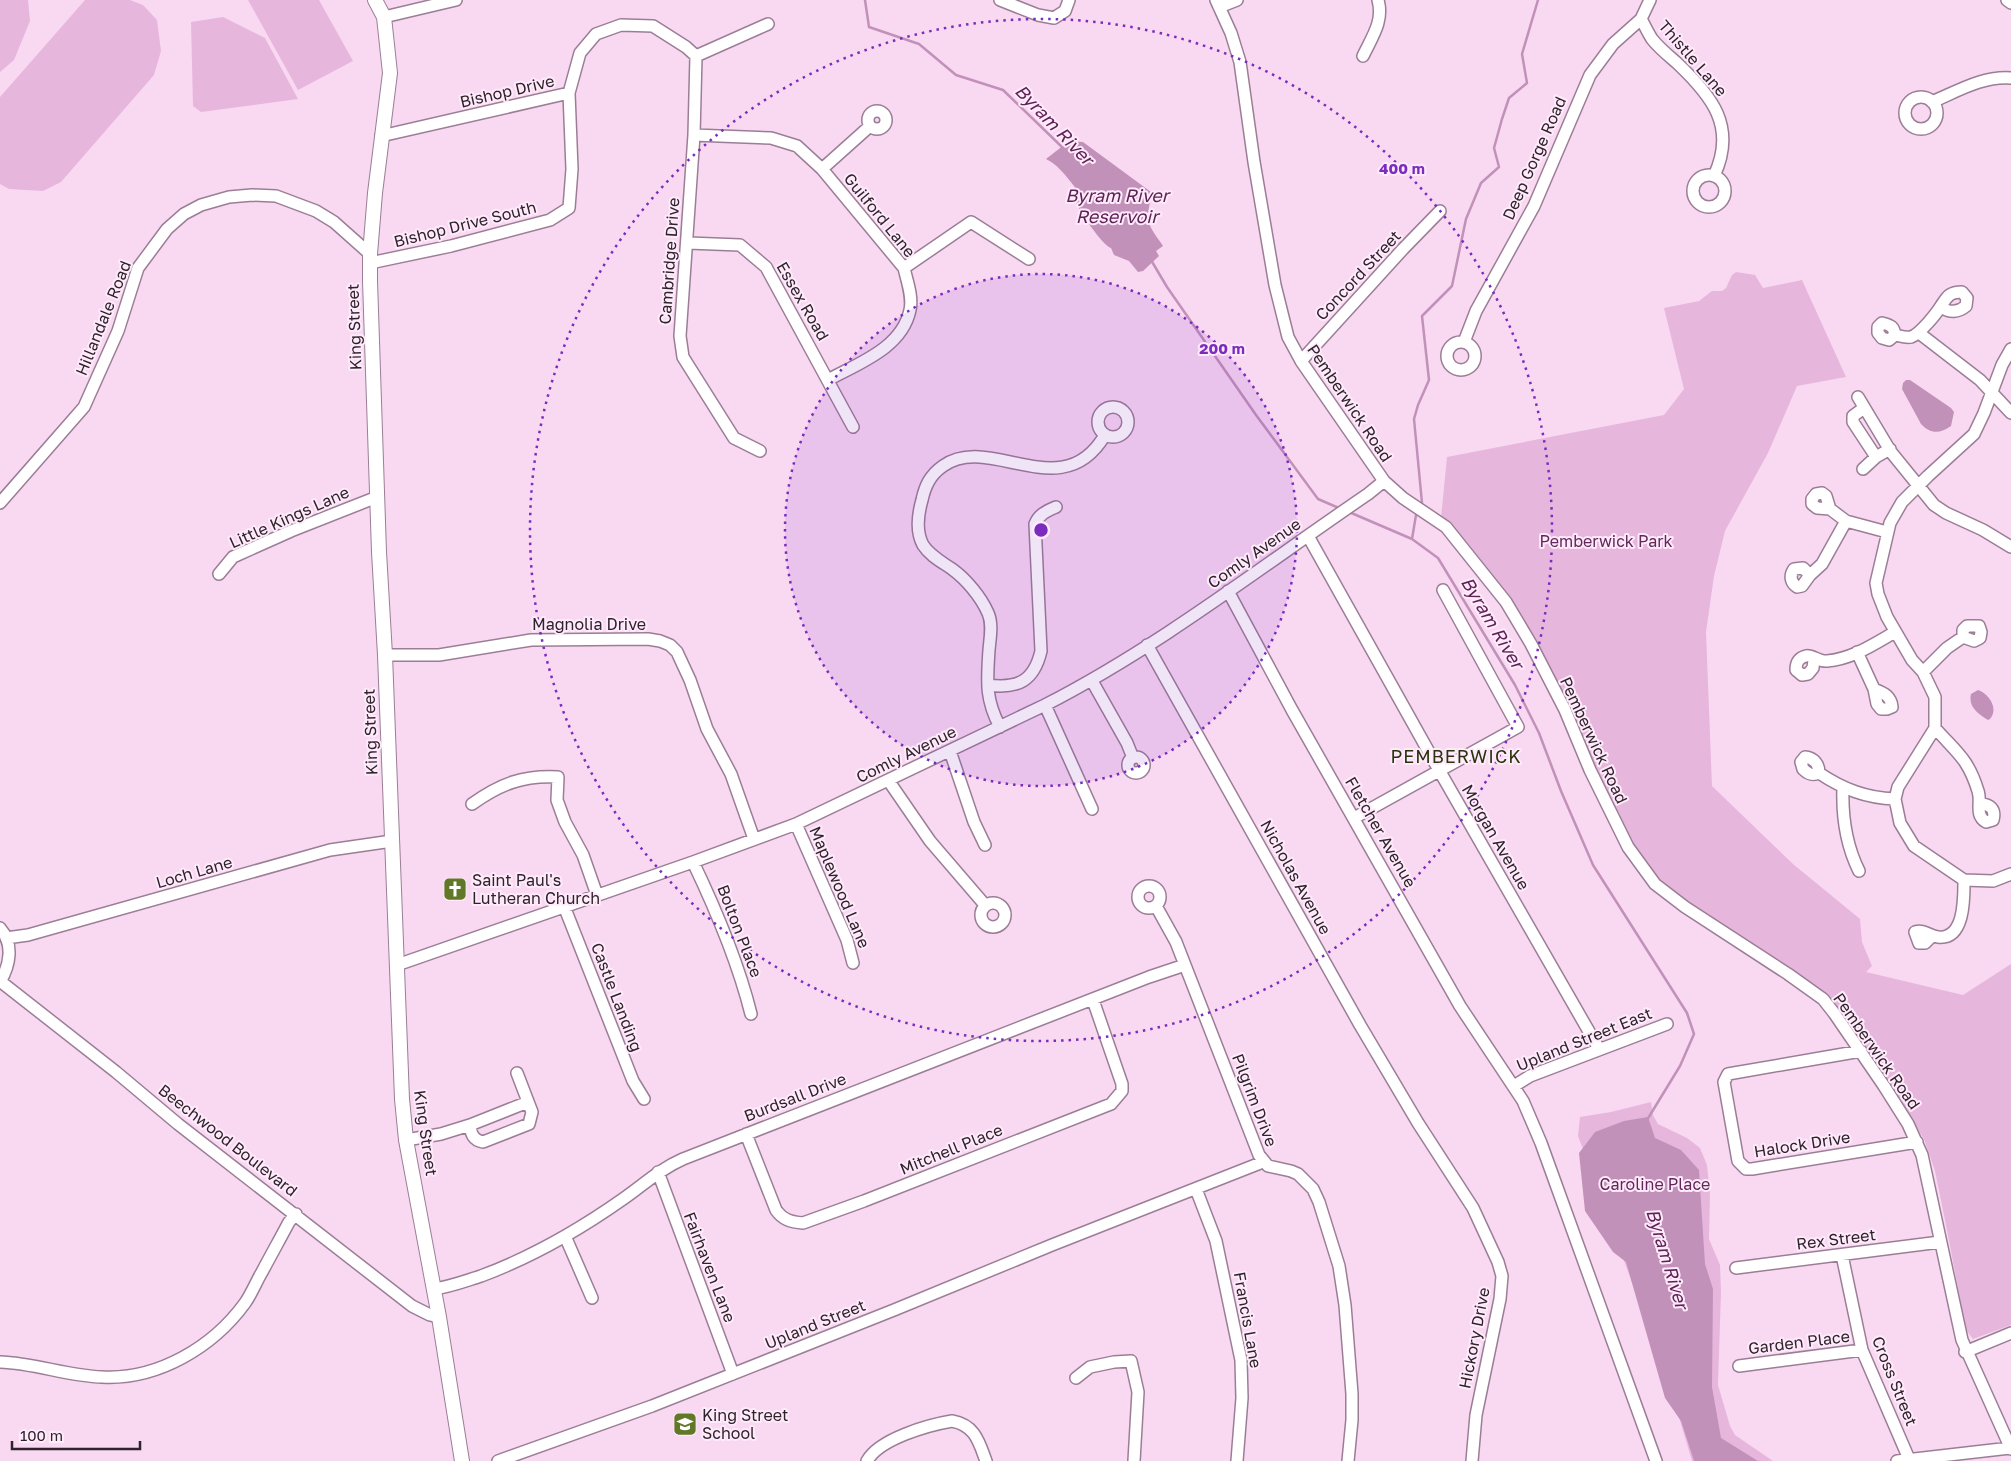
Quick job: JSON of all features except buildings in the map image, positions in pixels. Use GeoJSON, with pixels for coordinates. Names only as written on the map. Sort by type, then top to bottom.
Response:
{"type":"FeatureCollection","features":[{"type":"Feature","properties":{"kind":"main road","name":"King Street"},"geometry":{"type":"LineString","coordinates":[[375,0],[384,17],[390,73],[381,136],[370,259],[377,497],[402,1099],[406,1140],[439,1317],[462,1461]]}},
{"type":"Feature","properties":{"kind":"street"},"geometry":{"type":"LineString","coordinates":[[384,17],[456,0]]}},
{"type":"Feature","properties":{"kind":"street"},"geometry":{"type":"LineString","coordinates":[[1000,0],[1038,15],[1054,18],[1065,11],[1069,0]]}},
{"type":"Feature","properties":{"kind":"street"},"geometry":{"type":"LineString","coordinates":[[1217,3],[1237,0]]}},
{"type":"Feature","properties":{"kind":"street"},"geometry":{"type":"LineString","coordinates":[[1363,56],[1378,26],[1380,17],[1378,0]]}},
{"type":"Feature","properties":{"kind":"street","name":"Deep Gorge Road"},"geometry":{"type":"LineString","coordinates":[[1464,342],[1485,294],[1534,206],[1590,74],[1613,44],[1641,19],[1650,0]]}},
{"type":"Feature","properties":{"kind":"street"},"geometry":{"type":"LineString","coordinates":[[2008,0],[2011,3]]}},
{"type":"Feature","properties":{"kind":"street","name":"Pemberwick Road"},"geometry":{"type":"LineString","coordinates":[[1217,3],[1231,33],[1240,62],[1254,162],[1275,285],[1288,338],[1301,361],[1384,481],[1403,498],[1446,527],[1506,602],[1531,644],[1565,710],[1590,770],[1624,839],[1655,884],[1685,907],[1815,993],[1834,1013],[1894,1101],[1917,1142],[1928,1176],[1956,1322],[1966,1352],[2011,1448]]}},
{"type":"Feature","properties":{"kind":"street","name":"Thistle Lane"},"geometry":{"type":"LineString","coordinates":[[1641,19],[1652,40],[1688,73],[1708,94],[1715,106],[1723,129],[1724,143],[1720,164],[1714,176]]}},
{"type":"Feature","properties":{"kind":"street"},"geometry":{"type":"LineString","coordinates":[[696,56],[768,24]]}},
{"type":"Feature","properties":{"kind":"street","name":"Bishop Drive"},"geometry":{"type":"LineString","coordinates":[[381,136],[569,93],[580,53],[596,34],[621,25],[653,26],[686,47],[696,56]]}},
{"type":"Feature","properties":{"kind":"street","name":"Cambridge Drive"},"geometry":{"type":"LineString","coordinates":[[696,56],[688,243],[680,336],[683,357],[734,438],[760,450]]}},
{"type":"Feature","properties":{"kind":"street"},"geometry":{"type":"LineString","coordinates":[[1932,102],[1978,82],[1989,79],[2011,78]]}},
{"type":"Feature","properties":{"kind":"street","name":"Bishop Drive South"},"geometry":{"type":"LineString","coordinates":[[370,259],[451,246],[550,220],[569,208],[572,169],[569,93]]}},
{"type":"Feature","properties":{"kind":"street"},"geometry":{"type":"LineString","coordinates":[[822,169],[870,126]]}},
{"type":"Feature","properties":{"kind":"street","name":"Guilford Lane"},"geometry":{"type":"LineString","coordinates":[[694,134],[771,138],[797,146],[822,169],[904,268],[909,288],[911,309],[902,331],[886,347],[828,380]]}},
{"type":"Feature","properties":{"kind":"street","name":"Hillandale Road"},"geometry":{"type":"LineString","coordinates":[[0,503],[84,407],[118,331],[138,268],[167,229],[184,214],[201,205],[229,197],[252,195],[276,196],[316,211],[334,222],[370,259]]}},
{"type":"Feature","properties":{"kind":"street","name":"Concord Street"},"geometry":{"type":"LineString","coordinates":[[1301,361],[1440,211]]}},
{"type":"Feature","properties":{"kind":"street"},"geometry":{"type":"LineString","coordinates":[[904,268],[971,222],[1029,259]]}},
{"type":"Feature","properties":{"kind":"street","name":"Essex Road"},"geometry":{"type":"LineString","coordinates":[[688,243],[740,245],[766,267],[853,427]]}},
{"type":"Feature","properties":{"kind":"street"},"geometry":{"type":"LineString","coordinates":[[1895,336],[1910,337],[1919,333],[1941,306]]}},
{"type":"Feature","properties":{"kind":"street"},"geometry":{"type":"LineString","coordinates":[[1919,333],[1991,391],[2011,413]]}},
{"type":"Feature","properties":{"kind":"street"},"geometry":{"type":"LineString","coordinates":[[2011,349],[2002,364],[1974,434],[1902,502],[1887,532],[1876,584],[1881,603],[1895,632],[1912,660],[1923,672],[1935,697],[1935,728],[1898,787],[1895,799],[1900,823],[1909,840],[1922,852],[1964,880],[1993,881],[2011,874]]}},
{"type":"Feature","properties":{"kind":"street"},"geometry":{"type":"LineString","coordinates":[[1858,397],[1890,449],[1934,505],[1946,513],[1983,530],[2011,547]]}},
{"type":"Feature","properties":{"kind":"street"},"geometry":{"type":"LineString","coordinates":[[1864,408],[1853,416],[1852,422],[1876,457]]}},
{"type":"Feature","properties":{"kind":"street"},"geometry":{"type":"LineString","coordinates":[[1000,727],[990,709],[988,685],[989,614],[964,581],[923,545],[918,515],[926,484],[933,474],[948,462],[969,456],[978,456],[1032,467],[1070,465],[1082,460],[1093,452],[1105,435]]}},
{"type":"Feature","properties":{"kind":"street"},"geometry":{"type":"LineString","coordinates":[[1863,468],[1876,457],[1890,449]]}},
{"type":"Feature","properties":{"kind":"street","name":"Comly Avenue"},"geometry":{"type":"LineString","coordinates":[[397,965],[693,862],[796,824],[1046,705],[1092,680],[1147,646],[1308,536],[1384,481]]}},
{"type":"Feature","properties":{"kind":"street","name":"Little Kings Lane"},"geometry":{"type":"LineString","coordinates":[[220,574],[233,557],[291,531],[377,497]]}},
{"type":"Feature","properties":{"kind":"street"},"geometry":{"type":"LineString","coordinates":[[988,685],[1004,686],[1025,680],[1036,668],[1041,651],[1036,524],[1044,513],[1056,507]]}},
{"type":"Feature","properties":{"kind":"street"},"geometry":{"type":"LineString","coordinates":[[1830,509],[1846,521],[1887,532]]}},
{"type":"Feature","properties":{"kind":"street"},"geometry":{"type":"LineString","coordinates":[[1810,574],[1822,564],[1846,521]]}},
{"type":"Feature","properties":{"kind":"street","name":"Morgan Avenue"},"geometry":{"type":"LineString","coordinates":[[1308,536],[1439,770],[1599,1049]]}},
{"type":"Feature","properties":{"kind":"street"},"geometry":{"type":"LineString","coordinates":[[1354,818],[1518,727],[1443,590]]}},
{"type":"Feature","properties":{"kind":"street","name":"Fletcher Avenue"},"geometry":{"type":"LineString","coordinates":[[1228,591],[1292,710],[1460,1006],[1514,1086]]}},
{"type":"Feature","properties":{"kind":"street"},"geometry":{"type":"LineString","coordinates":[[1814,659],[1822,661],[1843,659],[1895,632]]}},
{"type":"Feature","properties":{"kind":"street"},"geometry":{"type":"LineString","coordinates":[[1923,672],[1947,648],[1963,636]]}},
{"type":"Feature","properties":{"kind":"street","name":"Magnolia Drive"},"geometry":{"type":"LineString","coordinates":[[385,655],[439,655],[532,640],[648,639],[670,645],[677,652],[690,680],[707,729],[731,774],[754,839]]}},
{"type":"Feature","properties":{"kind":"street","name":"Nicholas Avenue"},"geometry":{"type":"LineString","coordinates":[[1147,646],[1360,1025],[1418,1123]]}},
{"type":"Feature","properties":{"kind":"street"},"geometry":{"type":"LineString","coordinates":[[1858,652],[1874,689]]}},
{"type":"Feature","properties":{"kind":"street"},"geometry":{"type":"LineString","coordinates":[[1092,680],[1128,743],[1133,758]]}},
{"type":"Feature","properties":{"kind":"street"},"geometry":{"type":"LineString","coordinates":[[1046,705],[1092,808]]}},
{"type":"Feature","properties":{"kind":"street"},"geometry":{"type":"LineString","coordinates":[[1935,728],[1966,761],[1975,780],[1980,804]]}},
{"type":"Feature","properties":{"kind":"street"},"geometry":{"type":"LineString","coordinates":[[950,751],[974,822],[985,845]]}},
{"type":"Feature","properties":{"kind":"street"},"geometry":{"type":"LineString","coordinates":[[1819,773],[1843,788],[1878,798],[1895,799]]}},
{"type":"Feature","properties":{"kind":"street"},"geometry":{"type":"LineString","coordinates":[[472,804],[488,792],[509,783],[530,777],[558,778],[557,800],[565,822],[583,855],[597,895]]}},
{"type":"Feature","properties":{"kind":"street"},"geometry":{"type":"LineString","coordinates":[[888,780],[930,841],[986,905]]}},
{"type":"Feature","properties":{"kind":"street"},"geometry":{"type":"LineString","coordinates":[[1843,788],[1842,808],[1845,830],[1853,859],[1859,871]]}},
{"type":"Feature","properties":{"kind":"street","name":"Maplewood Lane"},"geometry":{"type":"LineString","coordinates":[[796,824],[847,940],[853,964]]}},
{"type":"Feature","properties":{"kind":"street","name":"Loch Lane"},"geometry":{"type":"LineString","coordinates":[[3,933],[28,935],[330,850],[392,841]]}},
{"type":"Feature","properties":{"kind":"street","name":"Bolton Place"},"geometry":{"type":"LineString","coordinates":[[693,862],[705,886],[745,991],[751,1014]]}},
{"type":"Feature","properties":{"kind":"street"},"geometry":{"type":"LineString","coordinates":[[1932,936],[1948,936],[1959,924],[1962,914],[1964,880]]}},
{"type":"Feature","properties":{"kind":"street","name":"Castle Landing"},"geometry":{"type":"LineString","coordinates":[[564,906],[632,1081],[644,1099]]}},
{"type":"Feature","properties":{"kind":"street","name":"Pilgrim Drive"},"geometry":{"type":"LineString","coordinates":[[1156,906],[1176,942],[1263,1162],[1268,1166],[1298,1174],[1313,1190],[1319,1202],[1339,1266],[1345,1305],[1352,1394],[1352,1420],[1348,1461]]}},
{"type":"Feature","properties":{"kind":"street"},"geometry":{"type":"LineString","coordinates":[[0,982],[9,960],[3,933]]}},
{"type":"Feature","properties":{"kind":"street","name":"Burdsall Drive"},"geometry":{"type":"LineString","coordinates":[[433,1289],[458,1284],[506,1267],[566,1236],[623,1199],[658,1172],[683,1159],[1148,977],[1185,965]]}},
{"type":"Feature","properties":{"kind":"street","name":"Beechwood Boulevard"},"geometry":{"type":"LineString","coordinates":[[0,982],[116,1072],[178,1124],[412,1306],[430,1315],[439,1317]]}},
{"type":"Feature","properties":{"kind":"street","name":"Mitchell Place"},"geometry":{"type":"LineString","coordinates":[[746,1134],[776,1210],[781,1217],[793,1222],[803,1223],[864,1201],[1111,1104],[1122,1091],[1122,1084],[1092,1000]]}},
{"type":"Feature","properties":{"kind":"street","name":"Upland Street East"},"geometry":{"type":"LineString","coordinates":[[1514,1086],[1530,1076],[1667,1024]]}},
{"type":"Feature","properties":{"kind":"street","name":"Halock Drive"},"geometry":{"type":"LineString","coordinates":[[1861,1051],[1728,1074],[1724,1082],[1738,1160],[1746,1169],[1752,1169],[1917,1142]]}},
{"type":"Feature","properties":{"kind":"street"},"geometry":{"type":"LineString","coordinates":[[470,1125],[471,1134],[475,1139],[483,1142],[529,1124],[532,1117],[517,1073]]}},
{"type":"Feature","properties":{"kind":"street"},"geometry":{"type":"LineString","coordinates":[[1514,1086],[1523,1101],[1541,1142],[1656,1461]]}},
{"type":"Feature","properties":{"kind":"street"},"geometry":{"type":"LineString","coordinates":[[406,1140],[441,1134],[470,1125],[528,1102]]}},
{"type":"Feature","properties":{"kind":"street","name":"Hickory Drive"},"geometry":{"type":"LineString","coordinates":[[1418,1123],[1473,1208],[1498,1262],[1502,1276],[1500,1299],[1476,1415],[1472,1461]]}},
{"type":"Feature","properties":{"kind":"street","name":"Upland Street"},"geometry":{"type":"LineString","coordinates":[[498,1461],[652,1406],[1263,1162]]}},
{"type":"Feature","properties":{"kind":"street","name":"Fairhaven Lane"},"geometry":{"type":"LineString","coordinates":[[658,1172],[733,1374]]}},
{"type":"Feature","properties":{"kind":"street","name":"Francis Lane"},"geometry":{"type":"LineString","coordinates":[[1196,1189],[1216,1241],[1241,1360],[1242,1398],[1237,1461]]}},
{"type":"Feature","properties":{"kind":"street"},"geometry":{"type":"LineString","coordinates":[[0,1362],[34,1365],[61,1373],[104,1378],[145,1372],[177,1361],[214,1337],[241,1308],[296,1214]]}},
{"type":"Feature","properties":{"kind":"street"},"geometry":{"type":"LineString","coordinates":[[566,1236],[592,1298]]}},
{"type":"Feature","properties":{"kind":"street","name":"Rex Street"},"geometry":{"type":"LineString","coordinates":[[1736,1268],[1940,1242]]}},
{"type":"Feature","properties":{"kind":"street","name":"Cross Street"},"geometry":{"type":"LineString","coordinates":[[1842,1255],[1862,1350],[1909,1459]]}},
{"type":"Feature","properties":{"kind":"street"},"geometry":{"type":"LineString","coordinates":[[1966,1352],[2011,1332]]}},
{"type":"Feature","properties":{"kind":"street","name":"Garden Place"},"geometry":{"type":"LineString","coordinates":[[1739,1366],[1862,1350]]}},
{"type":"Feature","properties":{"kind":"street"},"geometry":{"type":"LineString","coordinates":[[1076,1378],[1090,1367],[1131,1361],[1138,1392],[1134,1461]]}},
{"type":"Feature","properties":{"kind":"street"},"geometry":{"type":"LineString","coordinates":[[867,1461],[872,1453],[897,1438],[952,1421],[960,1422],[972,1430],[978,1439],[986,1461]]}},
{"type":"Feature","properties":{"kind":"street"},"geometry":{"type":"LineString","coordinates":[[1897,1461],[2011,1448]]}},
{"type":"Feature","properties":{"kind":"green space"},"geometry":{"type":"Polygon","coordinates":[[[0,0],[28,0],[30,21],[14,60],[0,72],[0,0]]]}},
{"type":"Feature","properties":{"kind":"green space"},"geometry":{"type":"Polygon","coordinates":[[[85,0],[130,0],[143,5],[157,20],[161,51],[154,75],[61,182],[43,191],[9,189],[0,184],[0,97],[85,0]]]}},
{"type":"Feature","properties":{"kind":"green space"},"geometry":{"type":"Polygon","coordinates":[[[248,0],[319,0],[353,61],[298,90],[248,0]]]}},
{"type":"Feature","properties":{"kind":"green space"},"geometry":{"type":"Polygon","coordinates":[[[223,17],[265,38],[298,99],[201,112],[193,106],[191,22],[223,17]]]}},
{"type":"Feature","properties":{"kind":"green space","name":"Pemberwick Park"},"geometry":{"type":"Polygon","coordinates":[[[1736,272],[1755,275],[1763,288],[1802,280],[1846,377],[1797,386],[1768,453],[1725,531],[1714,576],[1706,632],[1712,786],[1793,864],[1860,919],[1862,942],[1872,966],[1866,972],[1963,995],[2011,964],[2011,1325],[1973,1339],[1966,1330],[1935,1171],[1924,1139],[1871,1057],[1828,997],[1800,975],[1677,895],[1658,879],[1635,851],[1541,656],[1441,518],[1447,457],[1664,415],[1684,389],[1664,308],[1699,301],[1712,291],[1722,291],[1736,272]]]}},
{"type":"Feature","properties":{"kind":"green space","name":"Caroline Place"},"geometry":{"type":"Polygon","coordinates":[[[1651,1102],[1653,1115],[1658,1124],[1687,1138],[1700,1148],[1707,1165],[1710,1195],[1709,1239],[1720,1265],[1718,1385],[1730,1426],[1735,1435],[1773,1461],[1692,1461],[1668,1380],[1578,1136],[1580,1117],[1611,1112],[1651,1102]]]}},
{"type":"Feature","properties":{"kind":"water","name":"Byram River Reservoir"},"geometry":{"type":"Polygon","coordinates":[[[1069,141],[1083,142],[1151,192],[1148,221],[1163,246],[1156,251],[1159,256],[1143,271],[1138,272],[1129,261],[1114,255],[1111,248],[1097,235],[1082,213],[1076,202],[1074,186],[1058,167],[1046,159],[1069,141]]]}},
{"type":"Feature","properties":{"kind":"water"},"geometry":{"type":"Polygon","coordinates":[[[1906,380],[1910,380],[1951,408],[1954,412],[1951,426],[1935,432],[1928,430],[1921,424],[1902,389],[1903,383],[1906,380]]]}},
{"type":"Feature","properties":{"kind":"water"},"geometry":{"type":"Polygon","coordinates":[[[1978,690],[1992,702],[1993,715],[1988,720],[1977,713],[1971,703],[1971,694],[1978,690]]]}},
{"type":"Feature","properties":{"kind":"water","name":"Caroline Place"},"geometry":{"type":"Polygon","coordinates":[[[1648,1117],[1655,1138],[1681,1150],[1699,1170],[1705,1264],[1713,1289],[1712,1387],[1721,1438],[1758,1461],[1694,1461],[1681,1421],[1665,1398],[1626,1262],[1613,1252],[1585,1211],[1579,1153],[1595,1132],[1624,1121],[1648,1117]]]}},
{"type":"Feature","properties":{"kind":"waterway","name":"Byram River"},"geometry":{"type":"LineString","coordinates":[[865,0],[869,27],[919,44],[956,75],[1003,90],[1063,148]]}},
{"type":"Feature","properties":{"kind":"waterway"},"geometry":{"type":"LineString","coordinates":[[1422,503],[1414,419],[1429,380],[1422,316],[1452,286],[1466,219],[1481,183],[1499,167],[1494,148],[1509,98],[1527,83],[1522,54],[1538,0]]}},
{"type":"Feature","properties":{"kind":"waterway","name":"Byram River"},"geometry":{"type":"LineString","coordinates":[[1151,260],[1167,287],[1256,415],[1318,499],[1341,509]]}},
{"type":"Feature","properties":{"kind":"waterway","name":"Byram River"},"geometry":{"type":"LineString","coordinates":[[1349,512],[1412,539],[1438,558],[1515,685],[1539,733],[1561,791],[1593,865],[1687,1013],[1694,1034],[1680,1066],[1647,1120]]}},
{"type":"Feature","properties":{"kind":"waterway"},"geometry":{"type":"LineString","coordinates":[[1412,539],[1416,515]]}},
{"type":"Feature","properties":{"kind":"place","name":"Saint Paul's Lutheran Church"},"geometry":{"type":"Point","coordinates":[455,889]}},
{"type":"Feature","properties":{"kind":"place","name":"King Street School"},"geometry":{"type":"Point","coordinates":[685,1424]}},
{"type":"Feature","properties":{"kind":"district","name":"PEMBERWICK"},"geometry":{"type":"Point","coordinates":[1456,757]}}]}
